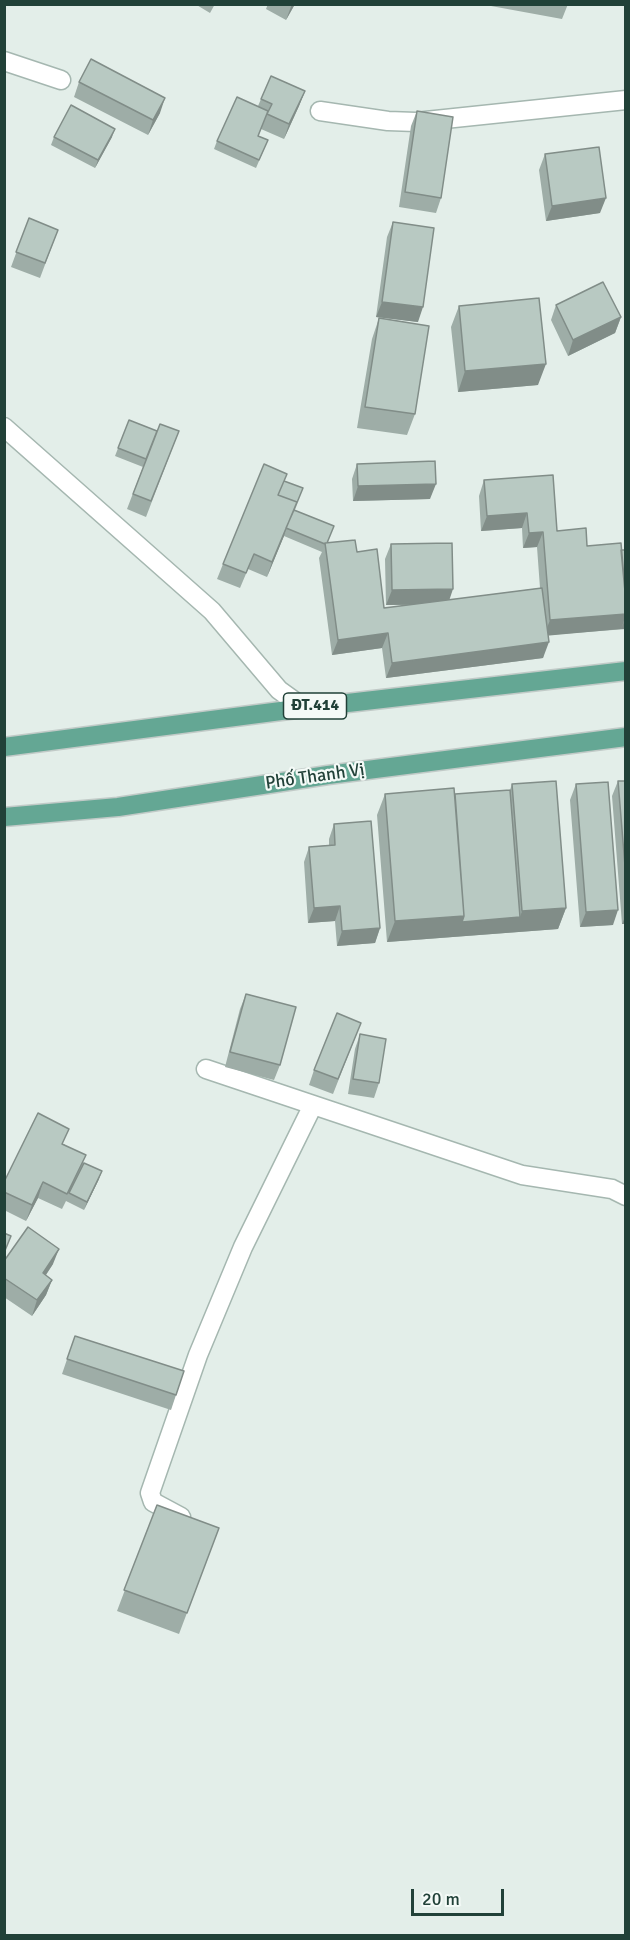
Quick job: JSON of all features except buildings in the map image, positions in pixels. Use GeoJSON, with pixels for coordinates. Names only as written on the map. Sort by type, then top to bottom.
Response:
{"type":"FeatureCollection","features":[{"type":"Feature","properties":{"kind":"main road","name":"ĐT.414"},"geometry":{"type":"LineString","coordinates":[[4,747],[304,708],[626,671]]}},
{"type":"Feature","properties":{"kind":"main road","name":"Phố Thanh Vị"},"geometry":{"type":"LineString","coordinates":[[4,817],[118,807],[328,775],[626,737]]}},
{"type":"Feature","properties":{"kind":"street"},"geometry":{"type":"LineString","coordinates":[[4,61],[61,80]]}},
{"type":"Feature","properties":{"kind":"street"},"geometry":{"type":"LineString","coordinates":[[320,111],[388,121],[416,122],[626,100]]}},
{"type":"Feature","properties":{"kind":"street"},"geometry":{"type":"LineString","coordinates":[[4,427],[212,610],[279,690],[304,708]]}},
{"type":"Feature","properties":{"kind":"street"},"geometry":{"type":"LineString","coordinates":[[206,1069],[522,1175],[612,1189],[626,1196]]}},
{"type":"Feature","properties":{"kind":"street"},"geometry":{"type":"LineString","coordinates":[[200,1527],[153,1502],[150,1493],[198,1355],[243,1247],[313,1105]]}}]}
